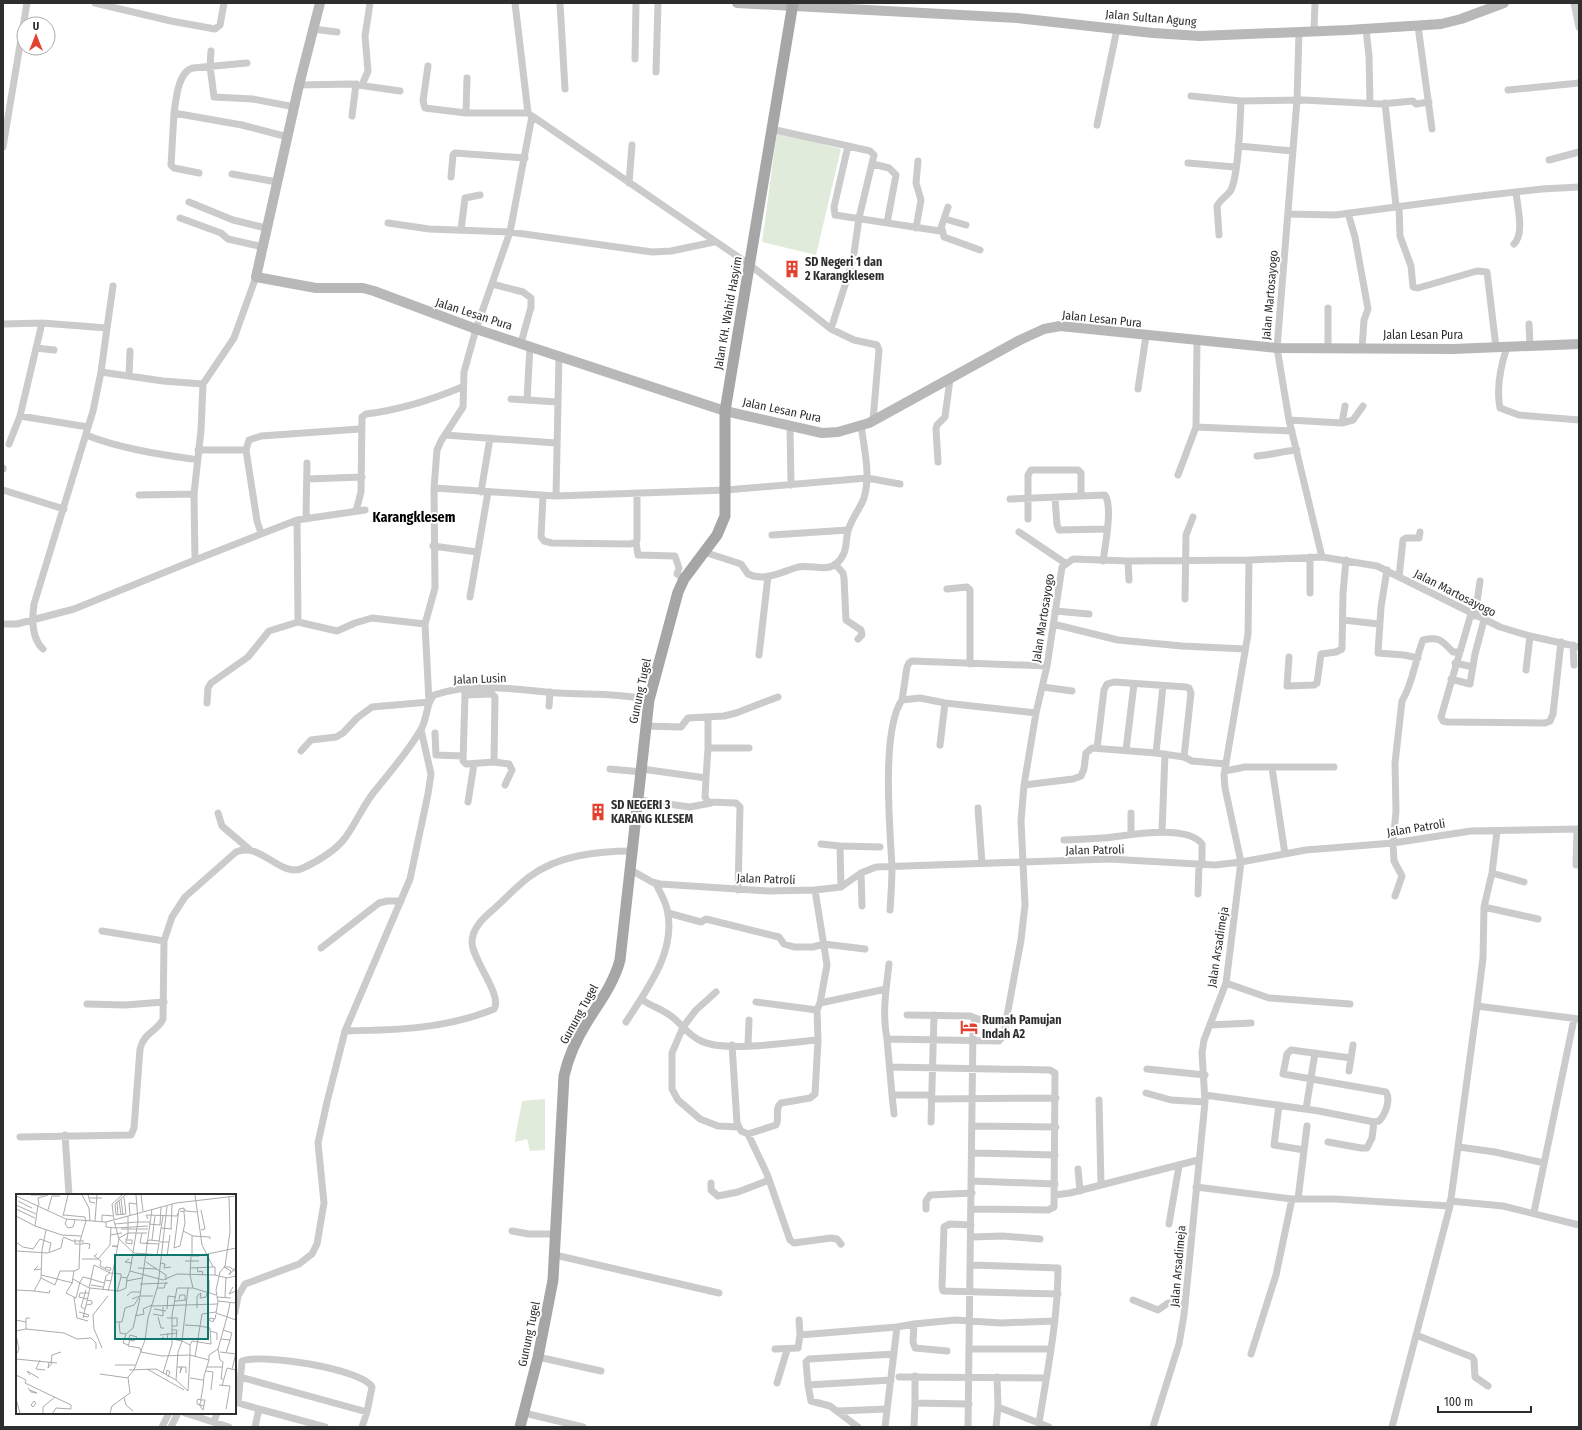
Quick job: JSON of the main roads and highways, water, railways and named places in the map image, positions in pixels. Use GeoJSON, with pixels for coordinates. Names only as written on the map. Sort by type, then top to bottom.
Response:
{"type":"FeatureCollection","features":[{"type":"Feature","properties":{"kind":"main road","name":"Jalan KH. Wahid Hasyim"},"geometry":{"type":"LineString","coordinates":[[671,615],[678,592],[684,579],[723,524],[726,490],[725,411],[792,4]]}},
{"type":"Feature","properties":{"kind":"main road","name":"Gunung Tugel"},"geometry":{"type":"LineString","coordinates":[[520,1427],[549,1307],[555,1255],[564,1076],[568,1061],[586,1023],[612,981],[618,966],[639,800],[645,726],[649,700],[671,615]]}},
{"type":"Feature","properties":{"kind":"place","name":"SD Negeri 1 dan 2 Karangklesem"},"geometry":{"type":"Point","coordinates":[792,269]}},
{"type":"Feature","properties":{"kind":"place","name":"SD NEGERI 3 KARANG KLESEM"},"geometry":{"type":"Point","coordinates":[598,812]}},
{"type":"Feature","properties":{"kind":"place","name":"Rumah Pamujan Indah A2"},"geometry":{"type":"Point","coordinates":[969,1027]}},
{"type":"Feature","properties":{"kind":"district","name":"Karangklesem"},"geometry":{"type":"Point","coordinates":[414,517]}}]}
